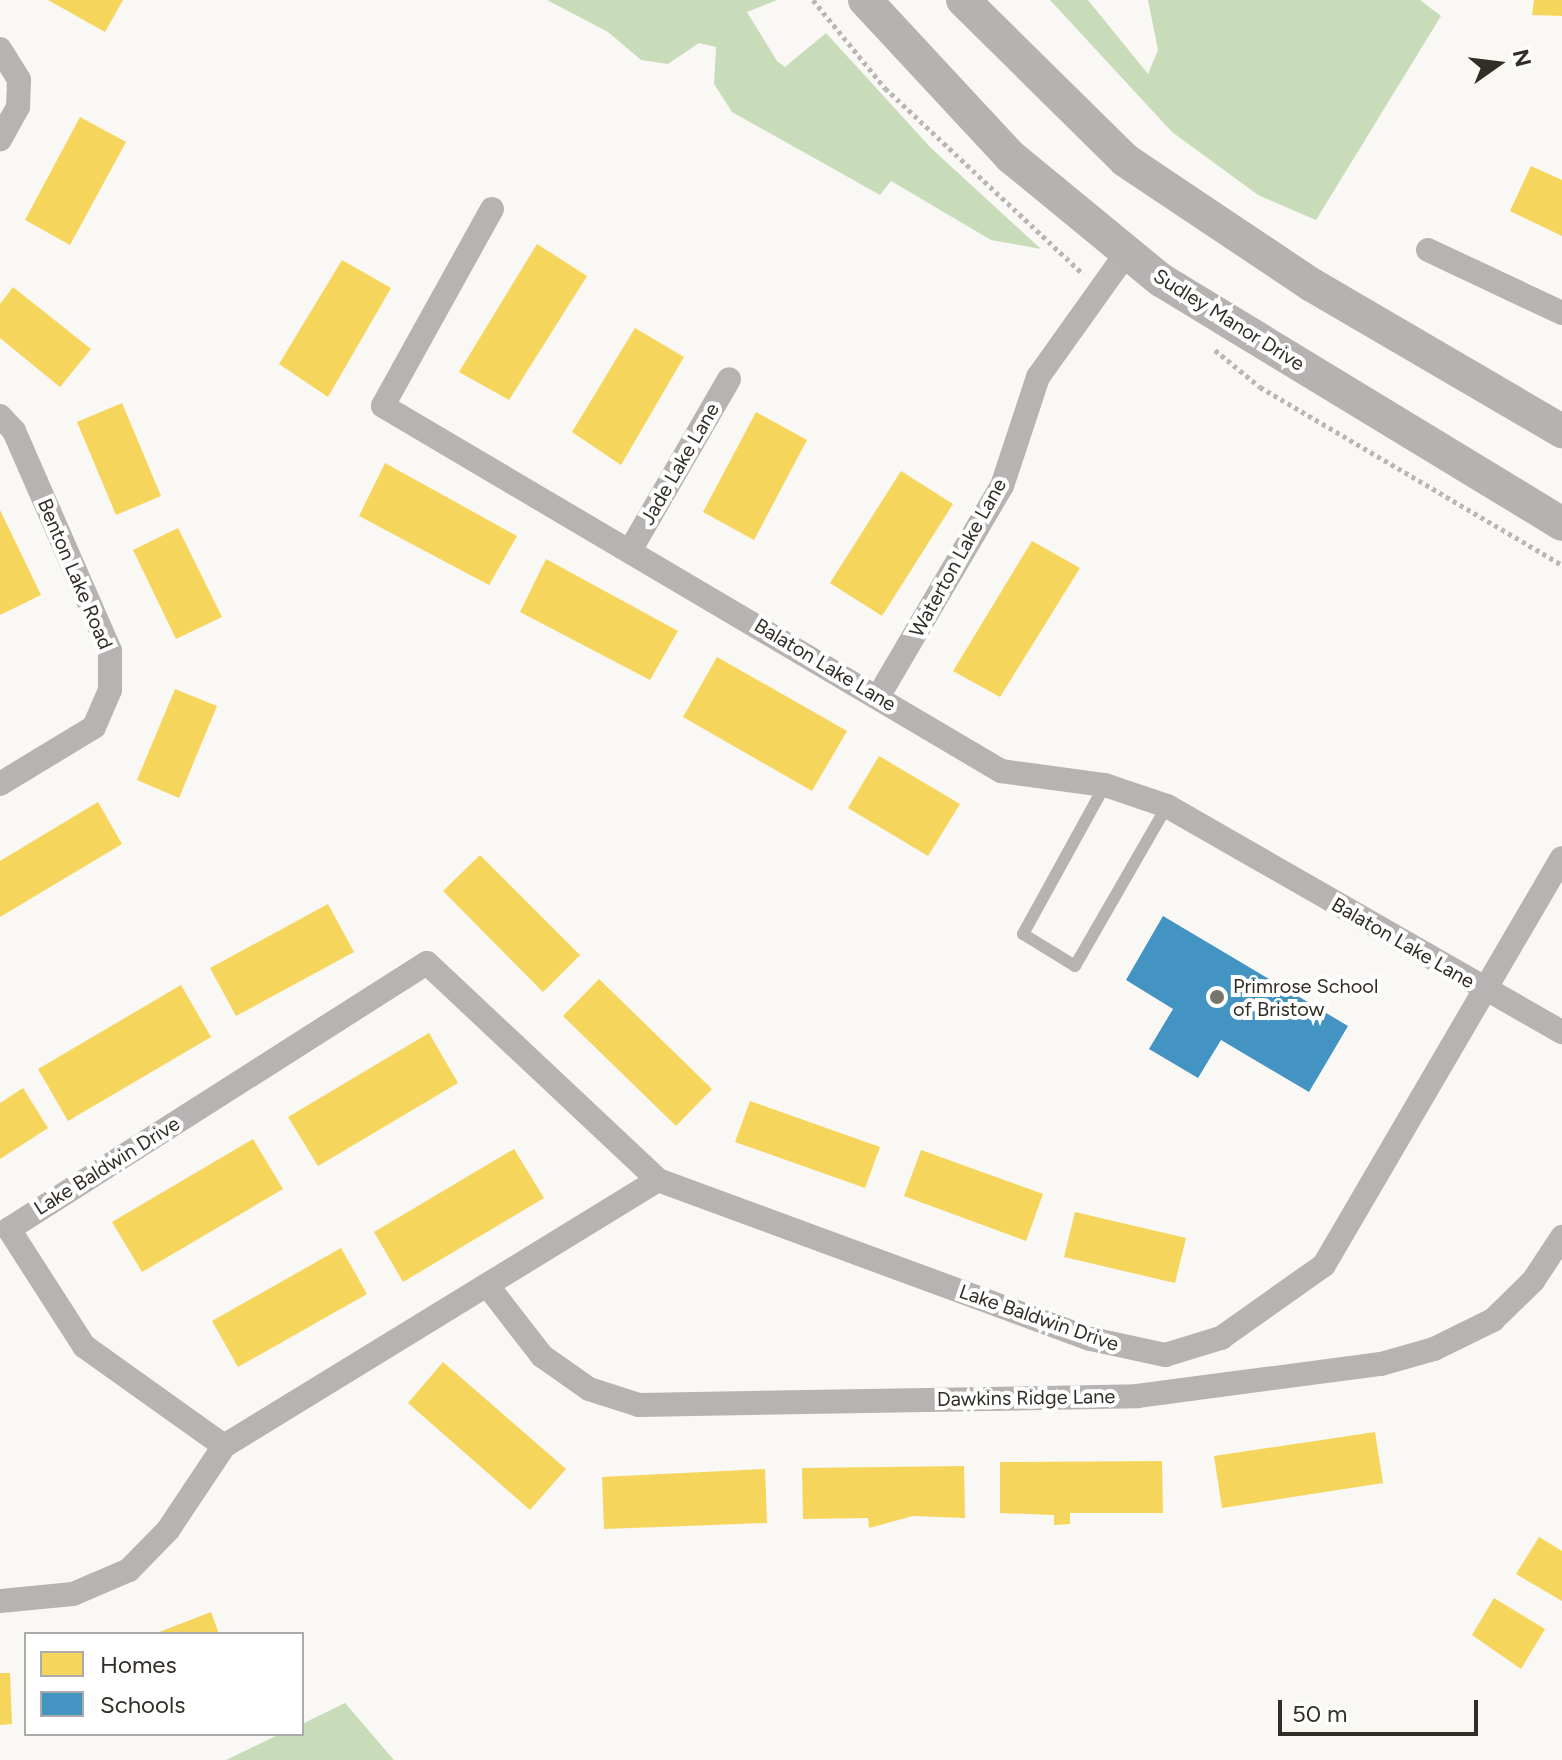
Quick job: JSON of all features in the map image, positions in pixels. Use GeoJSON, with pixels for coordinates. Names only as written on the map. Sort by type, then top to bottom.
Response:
{"type":"FeatureCollection","features":[{"type":"Feature","properties":{"kind":"main road","name":"Sudley Manor Drive"},"geometry":{"type":"LineString","coordinates":[[865,0],[1011,157],[1127,252],[1562,524]]}},
{"type":"Feature","properties":{"kind":"main road"},"geometry":{"type":"LineString","coordinates":[[963,0],[1008,53],[1125,160],[1312,285],[1562,431]]}},
{"type":"Feature","properties":{"kind":"street"},"geometry":{"type":"LineString","coordinates":[[0,49],[19,80],[18,107],[0,139]]}},
{"type":"Feature","properties":{"kind":"street","name":"Balaton Lake Lane"},"geometry":{"type":"LineString","coordinates":[[492,209],[383,406],[631,549],[1001,771],[1105,785],[1167,806],[1562,1032]]}},
{"type":"Feature","properties":{"kind":"street"},"geometry":{"type":"LineString","coordinates":[[1428,250],[1562,313]]}},
{"type":"Feature","properties":{"kind":"street","name":"Waterton Lake Lane"},"geometry":{"type":"LineString","coordinates":[[878,697],[1002,486],[1038,377],[1127,252]]}},
{"type":"Feature","properties":{"kind":"street","name":"Jade Lake Lane"},"geometry":{"type":"LineString","coordinates":[[631,549],[729,379]]}},
{"type":"Feature","properties":{"kind":"street","name":"Benton Lake Road"},"geometry":{"type":"LineString","coordinates":[[0,416],[14,431],[110,651],[110,690],[94,727],[0,784]]}},
{"type":"Feature","properties":{"kind":"street","name":"Lake Baldwin Drive"},"geometry":{"type":"LineString","coordinates":[[224,1446],[84,1346],[9,1229],[427,963],[658,1180],[1091,1339],[1183,1353],[1221,1338],[1324,1265],[1481,988],[1562,858]]}},
{"type":"Feature","properties":{"kind":"street"},"geometry":{"type":"LineString","coordinates":[[0,1601],[73,1594],[129,1570],[168,1530],[224,1446],[658,1180]]}},
{"type":"Feature","properties":{"kind":"street","name":"Dawkins Ridge Lane"},"geometry":{"type":"LineString","coordinates":[[487,1285],[542,1356],[589,1389],[639,1405],[1137,1396],[1381,1364],[1434,1349],[1493,1320],[1533,1281],[1562,1237]]}},
{"type":"Feature","properties":{"kind":"lane"},"geometry":{"type":"LineString","coordinates":[[1105,785],[1023,934],[1075,966],[1167,806]]}},
{"type":"Feature","properties":{"kind":"path"},"geometry":{"type":"LineString","coordinates":[[813,0],[885,88],[1057,250]]}},
{"type":"Feature","properties":{"kind":"path"},"geometry":{"type":"LineString","coordinates":[[1204,342],[1260,387],[1562,565]]}},
{"type":"Feature","properties":{"kind":"green space"},"geometry":{"type":"Polygon","coordinates":[[[547,0],[777,0],[747,12],[777,61],[785,67],[826,33],[931,148],[1041,249],[991,240],[891,181],[880,195],[732,112],[714,84],[716,47],[699,43],[668,64],[641,60],[608,32],[547,0]]]}},
{"type":"Feature","properties":{"kind":"green space"},"geometry":{"type":"Polygon","coordinates":[[[1050,0],[1088,0],[1148,74],[1158,50],[1148,0],[1420,0],[1441,16],[1316,220],[1258,195],[1172,132],[1050,0]]]}},
{"type":"Feature","properties":{"kind":"green space"},"geometry":{"type":"Polygon","coordinates":[[[345,1703],[394,1760],[226,1760],[276,1736],[304,1736],[304,1723],[345,1703]]]}},
{"type":"Feature","properties":{"kind":"building: Homes"},"geometry":{"type":"Polygon","coordinates":[[[48,0],[123,0],[105,32],[48,0]]]}},
{"type":"Feature","properties":{"kind":"building: Homes"},"geometry":{"type":"Polygon","coordinates":[[[1534,0],[1562,0],[1562,16],[1532,15],[1534,0]]]}},
{"type":"Feature","properties":{"kind":"building: Homes"},"geometry":{"type":"Polygon","coordinates":[[[80,117],[126,142],[70,245],[25,220],[80,117]]]}},
{"type":"Feature","properties":{"kind":"building: Homes"},"geometry":{"type":"Polygon","coordinates":[[[1531,166],[1562,180],[1562,236],[1510,211],[1531,166]]]}},
{"type":"Feature","properties":{"kind":"building: Homes"},"geometry":{"type":"Polygon","coordinates":[[[537,244],[587,276],[509,400],[459,372],[537,244]]]}},
{"type":"Feature","properties":{"kind":"building: Homes"},"geometry":{"type":"Polygon","coordinates":[[[342,260],[391,288],[328,397],[279,364],[342,260]]]}},
{"type":"Feature","properties":{"kind":"building: Homes"},"geometry":{"type":"Polygon","coordinates":[[[13,287],[91,349],[60,387],[0,338],[0,304],[13,287]]]}},
{"type":"Feature","properties":{"kind":"building: Homes"},"geometry":{"type":"Polygon","coordinates":[[[635,328],[684,357],[621,465],[572,432],[635,328]]]}},
{"type":"Feature","properties":{"kind":"building: Homes"},"geometry":{"type":"Polygon","coordinates":[[[122,403],[161,496],[116,515],[77,422],[122,403]]]}},
{"type":"Feature","properties":{"kind":"building: Homes"},"geometry":{"type":"Polygon","coordinates":[[[756,412],[807,440],[754,540],[703,512],[756,412]]]}},
{"type":"Feature","properties":{"kind":"building: Homes"},"geometry":{"type":"Polygon","coordinates":[[[385,463],[517,536],[489,585],[359,516],[385,463]]]}},
{"type":"Feature","properties":{"kind":"building: Homes"},"geometry":{"type":"Polygon","coordinates":[[[901,471],[953,504],[882,616],[830,583],[901,471]]]}},
{"type":"Feature","properties":{"kind":"building: Homes"},"geometry":{"type":"Polygon","coordinates":[[[0,510],[41,595],[0,615],[0,510]]]}},
{"type":"Feature","properties":{"kind":"building: Homes"},"geometry":{"type":"Polygon","coordinates":[[[178,528],[222,617],[176,639],[133,550],[178,528]]]}},
{"type":"Feature","properties":{"kind":"building: Homes"},"geometry":{"type":"Polygon","coordinates":[[[1032,541],[1080,568],[1000,697],[953,671],[1032,541]]]}},
{"type":"Feature","properties":{"kind":"building: Homes"},"geometry":{"type":"Polygon","coordinates":[[[546,559],[678,631],[650,680],[520,612],[546,559]]]}},
{"type":"Feature","properties":{"kind":"building: Homes"},"geometry":{"type":"Polygon","coordinates":[[[717,657],[847,731],[812,791],[683,717],[717,657]]]}},
{"type":"Feature","properties":{"kind":"building: Homes"},"geometry":{"type":"Polygon","coordinates":[[[175,689],[217,706],[179,798],[137,780],[175,689]]]}},
{"type":"Feature","properties":{"kind":"building: Homes"},"geometry":{"type":"Polygon","coordinates":[[[879,756],[960,804],[928,856],[848,808],[879,756]]]}},
{"type":"Feature","properties":{"kind":"building: Homes"},"geometry":{"type":"Polygon","coordinates":[[[98,802],[122,844],[0,917],[0,861],[98,802]]]}},
{"type":"Feature","properties":{"kind":"building: Homes"},"geometry":{"type":"Polygon","coordinates":[[[480,855],[580,955],[543,992],[443,891],[480,855]]]}},
{"type":"Feature","properties":{"kind":"building: Homes"},"geometry":{"type":"Polygon","coordinates":[[[328,904],[354,952],[236,1016],[210,968],[328,904]]]}},
{"type":"Feature","properties":{"kind":"building: Homes"},"geometry":{"type":"Polygon","coordinates":[[[599,979],[712,1089],[676,1126],[563,1016],[599,979]]]}},
{"type":"Feature","properties":{"kind":"building: Homes"},"geometry":{"type":"Polygon","coordinates":[[[181,985],[211,1037],[68,1121],[38,1069],[181,985]]]}},
{"type":"Feature","properties":{"kind":"building: Homes"},"geometry":{"type":"Polygon","coordinates":[[[429,1033],[458,1083],[318,1166],[288,1117],[429,1033]]]}},
{"type":"Feature","properties":{"kind":"building: Homes"},"geometry":{"type":"Polygon","coordinates":[[[23,1088],[48,1128],[0,1159],[0,1103],[23,1088]]]}},
{"type":"Feature","properties":{"kind":"building: Homes"},"geometry":{"type":"Polygon","coordinates":[[[750,1101],[880,1147],[865,1188],[735,1142],[750,1101]]]}},
{"type":"Feature","properties":{"kind":"building: Homes"},"geometry":{"type":"Polygon","coordinates":[[[253,1139],[283,1189],[142,1272],[112,1222],[253,1139]]]}},
{"type":"Feature","properties":{"kind":"building: Homes"},"geometry":{"type":"Polygon","coordinates":[[[514,1149],[544,1198],[403,1282],[374,1232],[514,1149]]]}},
{"type":"Feature","properties":{"kind":"building: Homes"},"geometry":{"type":"Polygon","coordinates":[[[921,1150],[1043,1194],[1026,1241],[904,1196],[921,1150]]]}},
{"type":"Feature","properties":{"kind":"building: Homes"},"geometry":{"type":"Polygon","coordinates":[[[1075,1212],[1186,1238],[1175,1283],[1064,1257],[1075,1212]]]}},
{"type":"Feature","properties":{"kind":"building: Homes"},"geometry":{"type":"Polygon","coordinates":[[[341,1248],[367,1294],[238,1367],[212,1321],[341,1248]]]}},
{"type":"Feature","properties":{"kind":"building: Homes"},"geometry":{"type":"Polygon","coordinates":[[[443,1362],[566,1469],[530,1510],[408,1403],[443,1362]]]}},
{"type":"Feature","properties":{"kind":"building: Homes"},"geometry":{"type":"Polygon","coordinates":[[[1375,1432],[1383,1483],[1222,1508],[1214,1456],[1375,1432]]]}},
{"type":"Feature","properties":{"kind":"building: Homes"},"geometry":{"type":"Polygon","coordinates":[[[1162,1461],[1163,1513],[1070,1513],[1070,1524],[1054,1525],[1054,1515],[1000,1513],[1000,1462],[1162,1461]]]}},
{"type":"Feature","properties":{"kind":"building: Homes"},"geometry":{"type":"Polygon","coordinates":[[[964,1466],[965,1518],[913,1516],[869,1528],[868,1518],[803,1519],[802,1468],[964,1466]]]}},
{"type":"Feature","properties":{"kind":"building: Homes"},"geometry":{"type":"Polygon","coordinates":[[[765,1469],[767,1523],[604,1529],[602,1477],[765,1469]]]}},
{"type":"Feature","properties":{"kind":"building: Homes"},"geometry":{"type":"Polygon","coordinates":[[[1539,1537],[1562,1551],[1562,1601],[1516,1574],[1539,1537]]]}},
{"type":"Feature","properties":{"kind":"building: Homes"},"geometry":{"type":"Polygon","coordinates":[[[1494,1598],[1545,1629],[1521,1669],[1472,1635],[1494,1598]]]}},
{"type":"Feature","properties":{"kind":"building: Homes"},"geometry":{"type":"Polygon","coordinates":[[[211,1612],[218,1632],[159,1632],[211,1612]]]}},
{"type":"Feature","properties":{"kind":"building: Homes"},"geometry":{"type":"Polygon","coordinates":[[[0,1673],[10,1673],[12,1724],[0,1725],[0,1673]]]}},
{"type":"Feature","properties":{"kind":"building: Schools"},"geometry":{"type":"Polygon","coordinates":[[[1163,916],[1348,1026],[1309,1092],[1221,1040],[1198,1078],[1149,1049],[1173,1009],[1126,980],[1163,916]]]}},
{"type":"Feature","properties":{"kind":"place","name":"Primrose School of Bristow"},"geometry":{"type":"Point","coordinates":[1217,997]}}]}
